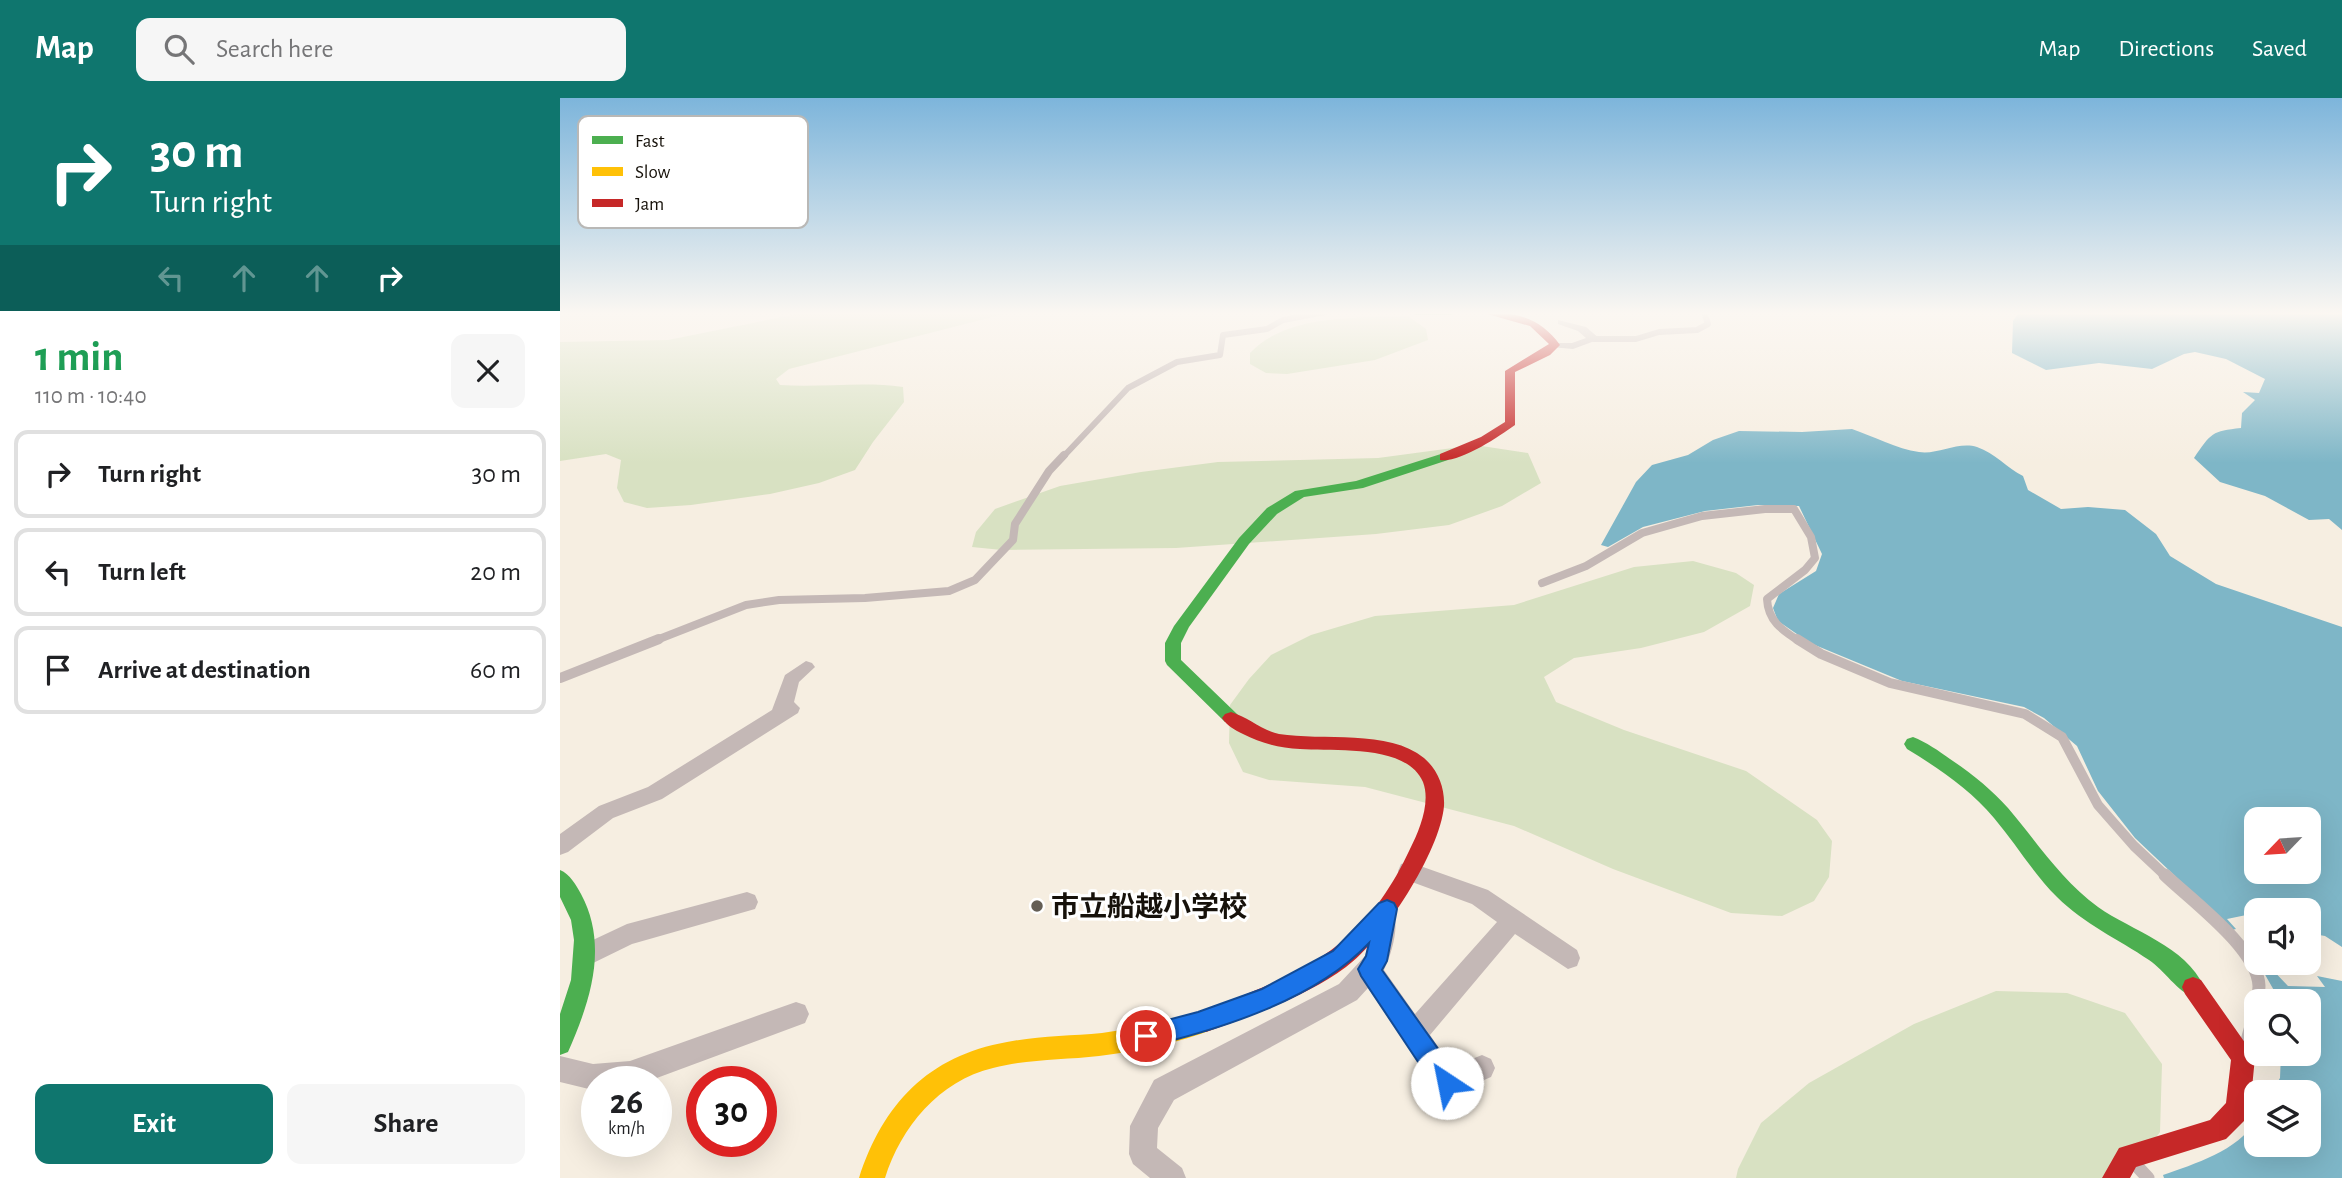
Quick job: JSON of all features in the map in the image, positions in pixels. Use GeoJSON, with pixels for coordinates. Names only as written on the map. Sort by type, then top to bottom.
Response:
{"type":"FeatureCollection","features":[{"type":"Feature","properties":{"kind":"street"},"geometry":{"type":"LineString","coordinates":[[872,1178],[875,1159],[916,1099],[944,1076],[968,1063],[996,1056],[1119,1042],[1198,1024],[1269,997],[1341,958],[1387,909],[1431,833],[1435,798],[1423,767],[1396,748],[1369,744],[1276,740],[1229,718],[1173,661],[1173,643],[1182,626],[1260,522],[1273,509],[1290,498],[1345,488],[1498,436],[1510,425],[1513,411],[1507,383],[1510,371],[1527,362]]}},
{"type":"Feature","properties":{"kind":"street"},"geometry":{"type":"LineString","coordinates":[[560,846],[606,812],[655,793],[786,711],[791,679],[806,667]]}},
{"type":"Feature","properties":{"kind":"street"},"geometry":{"type":"LineString","coordinates":[[1913,744],[1950,767],[1999,811],[2045,871],[2090,914],[2154,948],[2189,982],[2243,1057],[2238,1108],[2217,1130],[2129,1157],[2115,1178]]}},
{"type":"Feature","properties":{"kind":"street"},"geometry":{"type":"LineString","coordinates":[[1409,871],[1480,897],[1568,958]]}},
{"type":"Feature","properties":{"kind":"street"},"geometry":{"type":"LineString","coordinates":[[560,879],[571,891],[582,913],[587,955],[581,993],[560,1044]]}},
{"type":"Feature","properties":{"kind":"street"},"geometry":{"type":"LineString","coordinates":[[587,955],[627,935],[747,902]]}},
{"type":"Feature","properties":{"kind":"street"},"geometry":{"type":"LineString","coordinates":[[1172,1178],[1143,1154],[1144,1126],[1164,1090],[1348,992],[1376,961],[1387,909]]}},
{"type":"Feature","properties":{"kind":"street"},"geometry":{"type":"LineString","coordinates":[[1414,1034],[1513,920]]}},
{"type":"Feature","properties":{"kind":"street"},"geometry":{"type":"LineString","coordinates":[[1369,969],[1447,1083],[1482,1068]]}},
{"type":"Feature","properties":{"kind":"street"},"geometry":{"type":"LineString","coordinates":[[560,1069],[593,1077],[630,1074],[796,1014]]}},
{"type":"Feature","properties":{"kind":"lane"},"geometry":{"type":"LineString","coordinates":[[560,678],[746,604],[949,591],[975,580],[1013,540],[1015,524],[1049,471],[1128,388],[1176,362]]}},
{"type":"Feature","properties":{"kind":"lane"},"geometry":{"type":"LineString","coordinates":[[1542,583],[1586,566],[1642,533],[1703,516],[1765,509],[1794,509],[1811,537],[1815,558],[1808,569],[1780,586],[1767,599],[1768,614],[1783,631],[1832,659],[1890,683],[2025,714],[2062,737],[2098,805],[2134,846],[2236,941],[2256,971],[2259,987],[2243,1057]]}},
{"type":"Feature","properties":{"kind":"lane"},"geometry":{"type":"LineString","coordinates":[[2129,1157],[2148,1178]]}},
{"type":"Feature","properties":{"kind":"green space"},"geometry":{"type":"Polygon","coordinates":[[[560,362],[815,362],[789,369],[776,379],[780,385],[903,387],[904,402],[855,470],[819,483],[770,494],[647,508],[624,502],[617,488],[621,460],[606,454],[560,461],[560,362]]]}},
{"type":"Feature","properties":{"kind":"green space"},"geometry":{"type":"Polygon","coordinates":[[[1360,362],[1287,374],[1266,373],[1250,364],[1360,362]]]}},
{"type":"Feature","properties":{"kind":"green space"},"geometry":{"type":"Polygon","coordinates":[[[1475,445],[1528,453],[1541,483],[1502,506],[1449,525],[1376,534],[1176,548],[1002,550],[972,547],[976,532],[995,509],[1060,486],[1218,462],[1378,458],[1475,445]]]}},
{"type":"Feature","properties":{"kind":"green space"},"geometry":{"type":"Polygon","coordinates":[[[1693,561],[1736,573],[1754,585],[1750,606],[1704,632],[1641,648],[1574,658],[1544,677],[1556,702],[1624,730],[1746,771],[1817,820],[1832,841],[1829,877],[1814,901],[1782,916],[1731,913],[1613,869],[1514,826],[1365,787],[1269,780],[1243,772],[1229,743],[1230,705],[1249,679],[1271,655],[1311,635],[1375,616],[1514,605],[1634,567],[1693,561]]]}},
{"type":"Feature","properties":{"kind":"green space"},"geometry":{"type":"Polygon","coordinates":[[[1996,991],[2067,993],[2125,1013],[2162,1064],[2160,1132],[2127,1178],[1736,1178],[1761,1123],[1809,1083],[1914,1024],[1996,991]]]}},
{"type":"Feature","properties":{"kind":"water"},"geometry":{"type":"Polygon","coordinates":[[[2031,362],[2166,362],[2152,369],[2099,363],[2046,370],[2031,362]]]}},
{"type":"Feature","properties":{"kind":"water"},"geometry":{"type":"Polygon","coordinates":[[[2233,362],[2342,362],[2342,530],[2329,519],[2309,520],[2265,496],[2220,482],[2194,458],[2213,435],[2224,430],[2241,428],[2242,413],[2255,400],[2243,392],[2259,393],[2265,379],[2233,362]]]}},
{"type":"Feature","properties":{"kind":"water"},"geometry":{"type":"Polygon","coordinates":[[[1852,429],[1919,452],[1963,446],[1977,447],[2023,476],[2028,490],[2061,509],[2088,507],[2125,510],[2156,534],[2170,556],[2216,584],[2342,627],[2342,947],[2321,935],[2321,898],[2244,898],[2244,915],[2227,919],[2236,929],[2232,930],[2135,838],[2098,791],[2077,746],[2044,718],[2024,707],[1902,681],[1810,643],[1778,621],[1773,608],[1779,594],[1816,571],[1822,554],[1799,506],[1758,505],[1705,511],[1643,527],[1608,547],[1601,545],[1636,482],[1652,465],[1688,455],[1713,440],[1739,431],[1802,432],[1852,429]]]}},
{"type":"Feature","properties":{"kind":"water"},"geometry":{"type":"Polygon","coordinates":[[[2265,975],[2277,975],[2288,986],[2325,987],[2317,976],[2342,981],[2342,1178],[2164,1178],[2163,1175],[2227,1148],[2244,1135],[2244,1157],[2321,1157],[2321,1080],[2279,1080],[2280,1066],[2321,1066],[2321,989],[2273,989],[2265,975]]]}},
{"type":"Feature","properties":{"kind":"traffic: fast"},"geometry":{"type":"LineString","coordinates":[[1231,718],[1173,661],[1173,643],[1182,626],[1244,541],[1272,511],[1300,494],[1358,485],[1444,457]]}},
{"type":"Feature","properties":{"kind":"traffic: fast"},"geometry":{"type":"LineString","coordinates":[[1913,744],[1960,775],[1992,803],[2064,891],[2103,922],[2170,963],[2193,987]]}},
{"type":"Feature","properties":{"kind":"traffic: fast"},"geometry":{"type":"LineString","coordinates":[[560,879],[573,900],[585,940],[582,980],[560,1044]]}},
{"type":"Feature","properties":{"kind":"traffic: slow"},"geometry":{"type":"LineString","coordinates":[[872,1178],[887,1140],[911,1105],[942,1078],[960,1068],[1009,1053],[1114,1042],[1206,1021]]}},
{"type":"Feature","properties":{"kind":"traffic: jam"},"geometry":{"type":"LineString","coordinates":[[1444,457],[1485,440],[1511,423],[1510,371],[1527,362]]}},
{"type":"Feature","properties":{"kind":"traffic: jam"},"geometry":{"type":"LineString","coordinates":[[1206,1021],[1294,986],[1341,958],[1375,921],[1413,865],[1427,834],[1434,806],[1432,781],[1418,763],[1402,754],[1368,746],[1297,743],[1272,739],[1231,718]]}},
{"type":"Feature","properties":{"kind":"traffic: jam"},"geometry":{"type":"LineString","coordinates":[[2115,1178],[2128,1157],[2217,1130],[2238,1109],[2243,1057],[2193,987]]}},
{"type":"Feature","properties":{"kind":"place","name":"市立船越小学校"},"geometry":{"type":"Point","coordinates":[1037,906]}},
{"type":"Feature","properties":{"kind":"route"},"geometry":{"type":"LineString","coordinates":[[1146,1036],[1198,1024],[1269,997],[1341,958],[1387,909],[1376,961],[1369,969],[1447,1083]]}}]}
